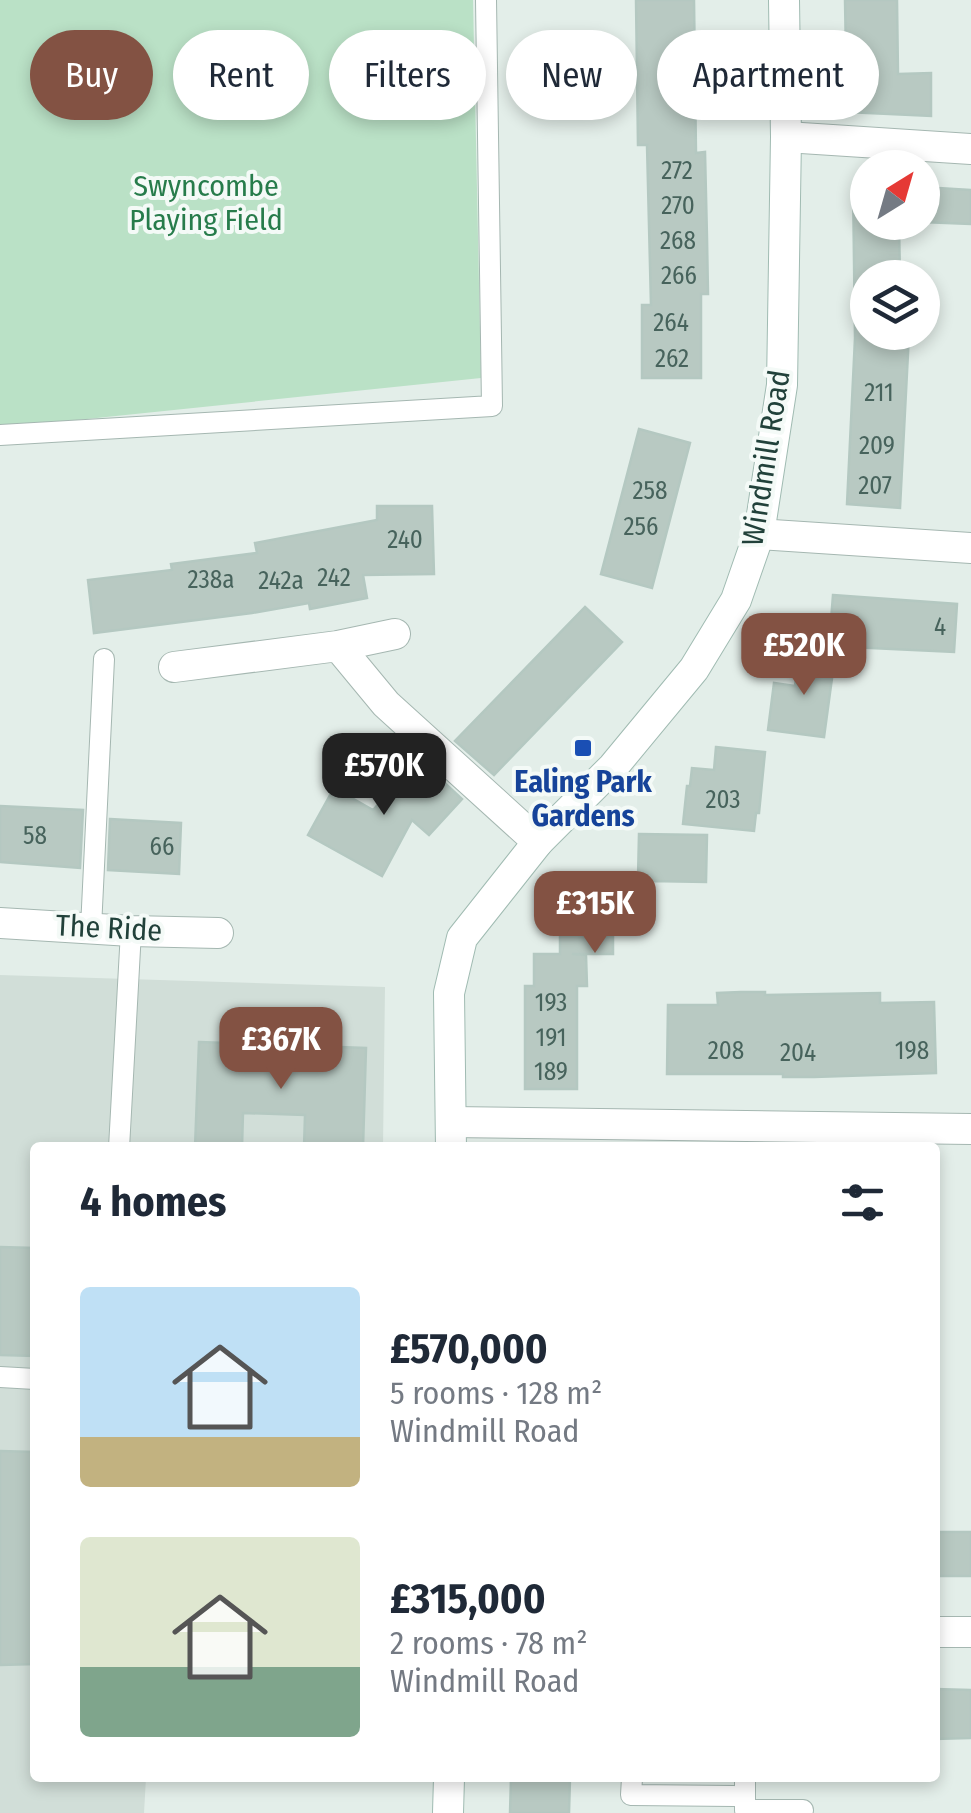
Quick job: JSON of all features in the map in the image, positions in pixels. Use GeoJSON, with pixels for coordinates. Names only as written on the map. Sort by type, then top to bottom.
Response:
{"type":"FeatureCollection","features":[{"type":"Feature","properties":{"kind":"street","name":"Windmill Road"},"geometry":{"type":"LineString","coordinates":[[451,1135],[449,994],[462,938],[538,842],[612,766],[694,670],[736,600],[759,534],[782,386],[784,0]]}},
{"type":"Feature","properties":{"kind":"street"},"geometry":{"type":"LineString","coordinates":[[786,137],[971,149]]}},
{"type":"Feature","properties":{"kind":"street"},"geometry":{"type":"LineString","coordinates":[[759,534],[971,548]]}},
{"type":"Feature","properties":{"kind":"street"},"geometry":{"type":"LineString","coordinates":[[174,667],[338,646],[395,634]]}},
{"type":"Feature","properties":{"kind":"street"},"geometry":{"type":"LineString","coordinates":[[338,646],[386,704],[538,842]]}},
{"type":"Feature","properties":{"kind":"street","name":"The Ride"},"geometry":{"type":"LineString","coordinates":[[0,923],[218,932]]}},
{"type":"Feature","properties":{"kind":"street"},"geometry":{"type":"LineString","coordinates":[[451,1135],[971,1129]]}},
{"type":"Feature","properties":{"kind":"street"},"geometry":{"type":"LineString","coordinates":[[940,1632],[971,1632]]}},
{"type":"Feature","properties":{"kind":"street"},"geometry":{"type":"LineString","coordinates":[[448,1813],[449,1782]]}},
{"type":"Feature","properties":{"kind":"lane"},"geometry":{"type":"LineString","coordinates":[[0,435],[492,406],[486,0]]}},
{"type":"Feature","properties":{"kind":"lane"},"geometry":{"type":"LineString","coordinates":[[90,928],[104,659]]}},
{"type":"Feature","properties":{"kind":"lane"},"geometry":{"type":"LineString","coordinates":[[119,1142],[131,931]]}},
{"type":"Feature","properties":{"kind":"lane"},"geometry":{"type":"LineString","coordinates":[[0,1377],[30,1379]]}},
{"type":"Feature","properties":{"kind":"lane"},"geometry":{"type":"LineString","coordinates":[[632,1782],[631,1795],[739,1787],[744,1810],[803,1810]]}},
{"type":"Feature","properties":{"kind":"shaded area"},"geometry":{"type":"Polygon","coordinates":[[[0,975],[385,987],[383,1142],[30,1142],[30,1782],[146,1782],[144,1813],[0,1813],[0,975]]]}},
{"type":"Feature","properties":{"kind":"green space","name":"Swyncombe Playing Field"},"geometry":{"type":"Polygon","coordinates":[[[0,0],[473,0],[474,30],[329,30],[329,120],[476,120],[481,378],[0,428],[0,0]]]}},
{"type":"Feature","properties":{"kind":"building"},"geometry":{"type":"Polygon","coordinates":[[[636,0],[694,0],[694,30],[657,30],[657,120],[696,120],[696,153],[705,152],[708,294],[701,294],[701,378],[642,378],[642,305],[651,305],[647,145],[638,145],[636,0]]]}},
{"type":"Feature","properties":{"kind":"building"},"geometry":{"type":"Polygon","coordinates":[[[845,0],[897,0],[898,74],[931,73],[931,116],[879,114],[879,30],[846,30],[845,0]]]}},
{"type":"Feature","properties":{"kind":"building"},"geometry":{"type":"Polygon","coordinates":[[[940,188],[971,190],[971,224],[940,223],[940,188]]]}},
{"type":"Feature","properties":{"kind":"building"},"geometry":{"type":"Polygon","coordinates":[[[854,240],[899,240],[900,260],[854,260],[854,240]]]}},
{"type":"Feature","properties":{"kind":"building"},"geometry":{"type":"Polygon","coordinates":[[[854,350],[908,350],[900,508],[847,504],[854,350]]]}},
{"type":"Feature","properties":{"kind":"building"},"geometry":{"type":"Polygon","coordinates":[[[639,429],[690,443],[652,588],[601,574],[639,429]]]}},
{"type":"Feature","properties":{"kind":"building"},"geometry":{"type":"Polygon","coordinates":[[[377,506],[432,506],[434,574],[363,575],[367,598],[310,609],[309,603],[94,633],[88,580],[172,570],[171,564],[257,553],[255,543],[377,520],[377,506]]]}},
{"type":"Feature","properties":{"kind":"building"},"geometry":{"type":"Polygon","coordinates":[[[833,595],[957,604],[954,652],[829,646],[833,595]]]}},
{"type":"Feature","properties":{"kind":"building"},"geometry":{"type":"Polygon","coordinates":[[[585,607],[622,642],[494,775],[455,741],[585,607]]]}},
{"type":"Feature","properties":{"kind":"building"},"geometry":{"type":"Polygon","coordinates":[[[799,652],[835,656],[824,737],[768,730],[774,683],[795,686],[799,652]]]}},
{"type":"Feature","properties":{"kind":"building"},"geometry":{"type":"Polygon","coordinates":[[[716,747],[765,752],[754,831],[683,824],[692,768],[714,770],[716,747]]]}},
{"type":"Feature","properties":{"kind":"building"},"geometry":{"type":"Polygon","coordinates":[[[419,759],[462,799],[429,835],[412,820],[382,876],[308,835],[334,788],[373,810],[419,759]]]}},
{"type":"Feature","properties":{"kind":"building"},"geometry":{"type":"Polygon","coordinates":[[[0,806],[83,810],[80,868],[0,862],[0,806]]]}},
{"type":"Feature","properties":{"kind":"building"},"geometry":{"type":"Polygon","coordinates":[[[110,819],[181,823],[179,874],[108,870],[110,819]]]}},
{"type":"Feature","properties":{"kind":"building"},"geometry":{"type":"Polygon","coordinates":[[[639,834],[707,835],[706,882],[650,881],[650,921],[613,921],[613,954],[572,954],[586,955],[587,986],[577,986],[577,1089],[525,1089],[525,986],[534,986],[534,954],[560,954],[560,921],[599,921],[600,878],[638,878],[639,834]]]}},
{"type":"Feature","properties":{"kind":"building"},"geometry":{"type":"Polygon","coordinates":[[[717,993],[880,993],[880,1003],[934,1002],[936,1073],[814,1077],[667,1074],[668,1005],[718,1005],[717,993]]]}},
{"type":"Feature","properties":{"kind":"building"},"geometry":{"type":"Polygon","coordinates":[[[199,1042],[366,1048],[363,1142],[304,1142],[305,1115],[243,1113],[242,1142],[195,1142],[199,1042]]]}},
{"type":"Feature","properties":{"kind":"building"},"geometry":{"type":"Polygon","coordinates":[[[0,1247],[30,1248],[30,1356],[0,1355],[0,1247]]]}},
{"type":"Feature","properties":{"kind":"building"},"geometry":{"type":"Polygon","coordinates":[[[0,1451],[30,1452],[30,1664],[0,1665],[0,1451]]]}},
{"type":"Feature","properties":{"kind":"building"},"geometry":{"type":"Polygon","coordinates":[[[940,1532],[971,1532],[971,1576],[940,1576],[940,1532]]]}},
{"type":"Feature","properties":{"kind":"building"},"geometry":{"type":"Polygon","coordinates":[[[940,1689],[971,1690],[971,1738],[940,1739],[940,1689]]]}},
{"type":"Feature","properties":{"kind":"building"},"geometry":{"type":"Polygon","coordinates":[[[511,1782],[570,1782],[569,1813],[510,1813],[511,1782]]]}},
{"type":"Feature","properties":{"kind":"place","name":"Ealing Park Gardens"},"geometry":{"type":"Point","coordinates":[583,748]}}]}
